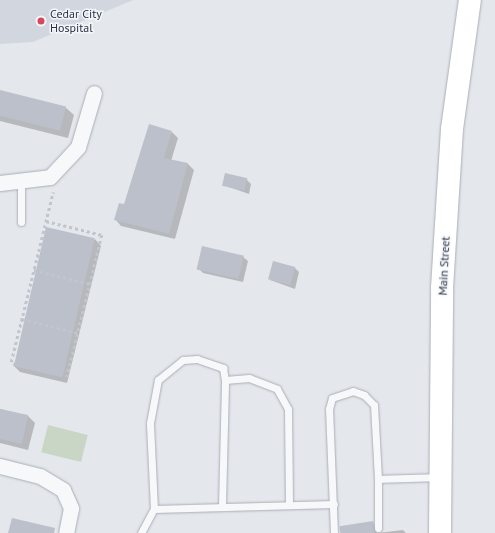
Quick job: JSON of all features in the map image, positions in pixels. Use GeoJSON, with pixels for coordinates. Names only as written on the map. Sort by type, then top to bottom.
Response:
{"type":"FeatureCollection","features":[{"type":"Feature","properties":{"kind":"main road","name":"Main Street"},"geometry":{"type":"LineString","coordinates":[[440,533],[442,293],[450,160],[470,0]]}},
{"type":"Feature","properties":{"kind":"street"},"geometry":{"type":"LineString","coordinates":[[0,183],[50,177],[78,147],[94,93]]}},
{"type":"Feature","properties":{"kind":"street"},"geometry":{"type":"LineString","coordinates":[[0,466],[40,476],[63,490],[72,508],[66,533]]}},
{"type":"Feature","properties":{"kind":"lane"},"geometry":{"type":"LineString","coordinates":[[21,181],[21,222]]}},
{"type":"Feature","properties":{"kind":"lane"},"geometry":{"type":"LineString","coordinates":[[141,533],[154,509],[150,423],[158,380],[183,360],[197,359],[223,368],[225,380],[222,506]]}},
{"type":"Feature","properties":{"kind":"lane"},"geometry":{"type":"LineString","coordinates":[[225,380],[250,378],[277,389],[288,409],[289,504]]}},
{"type":"Feature","properties":{"kind":"lane"},"geometry":{"type":"LineString","coordinates":[[334,533],[329,409],[332,398],[340,394],[353,391],[364,395],[374,406],[378,479],[378,528]]}},
{"type":"Feature","properties":{"kind":"lane"},"geometry":{"type":"LineString","coordinates":[[378,479],[440,477]]}},
{"type":"Feature","properties":{"kind":"lane"},"geometry":{"type":"LineString","coordinates":[[154,509],[289,504],[334,504]]}},
{"type":"Feature","properties":{"kind":"path"},"geometry":{"type":"LineString","coordinates":[[11,362],[53,192]]}},
{"type":"Feature","properties":{"kind":"path"},"geometry":{"type":"LineString","coordinates":[[46,221],[102,234],[67,376]]}},
{"type":"Feature","properties":{"kind":"path"},"geometry":{"type":"LineString","coordinates":[[34,270],[90,284]]}},
{"type":"Feature","properties":{"kind":"path"},"geometry":{"type":"LineString","coordinates":[[22,319],[78,333]]}},
{"type":"Feature","properties":{"kind":"shaded area","name":"Cedar City Hospital"},"geometry":{"type":"Polygon","coordinates":[[[0,0],[133,0],[33,42],[0,44],[0,0]]]}},
{"type":"Feature","properties":{"kind":"green space"},"geometry":{"type":"Polygon","coordinates":[[[48,425],[88,435],[81,462],[41,452],[48,425]]]}},
{"type":"Feature","properties":{"kind":"building"},"geometry":{"type":"Polygon","coordinates":[[[0,90],[66,106],[60,131],[0,116],[0,90]]]}},
{"type":"Feature","properties":{"kind":"building"},"geometry":{"type":"Polygon","coordinates":[[[149,124],[172,131],[164,158],[188,163],[169,234],[114,220],[119,203],[124,204],[149,124]]]}},
{"type":"Feature","properties":{"kind":"building"},"geometry":{"type":"Polygon","coordinates":[[[225,173],[247,178],[244,191],[222,186],[225,173]]]}},
{"type":"Feature","properties":{"kind":"building"},"geometry":{"type":"Polygon","coordinates":[[[46,227],[95,238],[63,378],[14,366],[46,227]]]}},
{"type":"Feature","properties":{"kind":"building"},"geometry":{"type":"Polygon","coordinates":[[[202,246],[244,256],[238,279],[197,269],[202,246]]]}},
{"type":"Feature","properties":{"kind":"building"},"geometry":{"type":"Polygon","coordinates":[[[273,261],[295,267],[290,285],[268,279],[273,261]]]}},
{"type":"Feature","properties":{"kind":"building"},"geometry":{"type":"Polygon","coordinates":[[[0,409],[28,415],[22,444],[0,439],[0,409]]]}},
{"type":"Feature","properties":{"kind":"building"},"geometry":{"type":"Polygon","coordinates":[[[12,518],[55,528],[54,533],[8,533],[12,518]]]}},
{"type":"Feature","properties":{"kind":"building"},"geometry":{"type":"Polygon","coordinates":[[[373,521],[375,533],[340,533],[339,526],[373,521]]]}},
{"type":"Feature","properties":{"kind":"place","name":"Cedar City Hospital"},"geometry":{"type":"Point","coordinates":[41,21]}}]}
